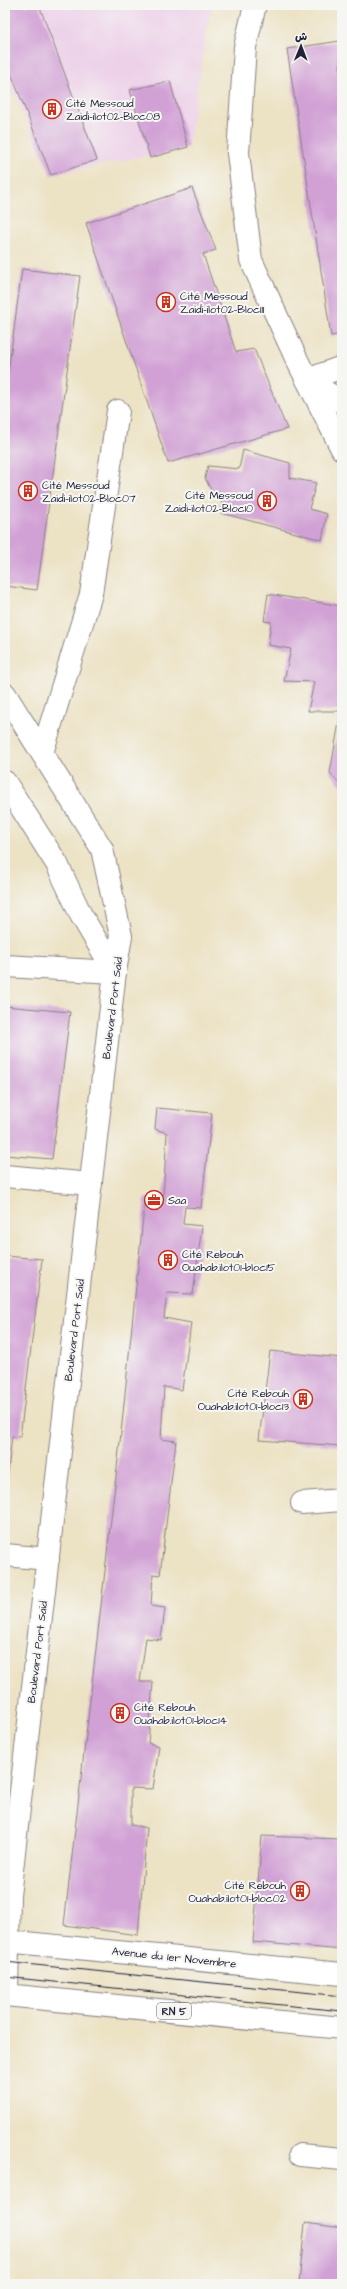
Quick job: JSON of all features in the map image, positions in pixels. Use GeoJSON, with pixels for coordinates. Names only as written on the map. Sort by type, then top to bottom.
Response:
{"type":"FeatureCollection","features":[{"type":"Feature","properties":{"kind":"main road"},"geometry":{"type":"LineString","coordinates":[[255,5],[245,47],[238,153],[252,260],[307,380],[342,449]]}},
{"type":"Feature","properties":{"kind":"main road"},"geometry":{"type":"LineString","coordinates":[[307,380],[342,367]]}},
{"type":"Feature","properties":{"kind":"main road"},"geometry":{"type":"LineString","coordinates":[[307,380],[342,402]]}},
{"type":"Feature","properties":{"kind":"main road"},"geometry":{"type":"LineString","coordinates":[[42,753],[91,594],[118,411]]}},
{"type":"Feature","properties":{"kind":"main road","name":"Boulevard Port Saïd"},"geometry":{"type":"LineString","coordinates":[[5,694],[102,849],[121,936],[9,1896],[6,1995]]}},
{"type":"Feature","properties":{"kind":"main road"},"geometry":{"type":"LineString","coordinates":[[5,782],[56,864],[81,915],[116,972]]}},
{"type":"Feature","properties":{"kind":"main road"},"geometry":{"type":"LineString","coordinates":[[5,966],[116,972]]}},
{"type":"Feature","properties":{"kind":"main road"},"geometry":{"type":"LineString","coordinates":[[5,1176],[91,1184]]}},
{"type":"Feature","properties":{"kind":"main road"},"geometry":{"type":"LineString","coordinates":[[302,1503],[342,1500]]}},
{"type":"Feature","properties":{"kind":"main road"},"geometry":{"type":"LineString","coordinates":[[5,1555],[48,1559]]}},
{"type":"Feature","properties":{"kind":"main road","name":"Avenue du 1er Novembre"},"geometry":{"type":"LineString","coordinates":[[7,1941],[342,1974]]}},
{"type":"Feature","properties":{"kind":"main road","name":"RN 5"},"geometry":{"type":"LineString","coordinates":[[6,1995],[342,2028]]}},
{"type":"Feature","properties":{"kind":"main road"},"geometry":{"type":"LineString","coordinates":[[300,2155],[342,2159]]}},
{"type":"Feature","properties":{"kind":"shaded area"},"geometry":{"type":"Polygon","coordinates":[[[5,5],[213,5],[208,23],[188,147],[51,175],[5,74],[5,5]]]}},
{"type":"Feature","properties":{"kind":"building","name":"Cité Messoud Zaidi-ilot02-Bloc08"},"geometry":{"type":"Polygon","coordinates":[[[5,5],[39,5],[97,160],[51,175],[5,58],[5,5]]]}},
{"type":"Feature","properties":{"kind":"building"},"geometry":{"type":"Polygon","coordinates":[[[340,41],[342,334],[331,336],[287,49],[340,41]]]}},
{"type":"Feature","properties":{"kind":"building"},"geometry":{"type":"Polygon","coordinates":[[[170,81],[188,147],[150,158],[130,90],[170,81]]]}},
{"type":"Feature","properties":{"kind":"building","name":"Cité Messoud Zaidi-ilot02-Bloc111"},"geometry":{"type":"Polygon","coordinates":[[[192,188],[216,250],[203,254],[236,352],[254,349],[287,429],[168,463],[86,223],[192,188]]]}},
{"type":"Feature","properties":{"kind":"building","name":"Cité Messoud Zaidi-ilot02-Bloc07"},"geometry":{"type":"Polygon","coordinates":[[[22,269],[80,276],[37,590],[5,586],[5,396],[22,269]]]}},
{"type":"Feature","properties":{"kind":"building","name":"Cité Messoud Zaidi-ilot02-Bloc10"},"geometry":{"type":"Polygon","coordinates":[[[243,450],[290,463],[290,478],[316,483],[309,509],[327,514],[322,540],[221,513],[222,492],[212,492],[205,478],[208,466],[239,469],[243,450]]]}},
{"type":"Feature","properties":{"kind":"building"},"geometry":{"type":"Polygon","coordinates":[[[268,594],[342,606],[342,786],[330,773],[341,711],[308,711],[314,682],[284,681],[291,649],[268,645],[271,622],[264,621],[268,594]]]}},
{"type":"Feature","properties":{"kind":"building"},"geometry":{"type":"Polygon","coordinates":[[[5,1006],[70,1012],[52,1159],[5,1155],[5,1097],[9,1065],[5,1065],[5,1006]]]}},
{"type":"Feature","properties":{"kind":"building","name":"Cité Rebouh Ouahab.ilot01-bloc14"},"geometry":{"type":"Polygon","coordinates":[[[157,1108],[212,1113],[201,1208],[185,1207],[183,1224],[202,1226],[193,1294],[167,1293],[164,1318],[191,1323],[182,1390],[164,1387],[161,1439],[176,1441],[160,1575],[153,1574],[151,1606],[165,1608],[161,1640],[146,1638],[140,1682],[153,1682],[148,1743],[159,1746],[153,1789],[131,1788],[131,1825],[147,1828],[138,1935],[64,1925],[121,1433],[145,1198],[163,1198],[167,1133],[155,1129],[157,1108]]]}},
{"type":"Feature","properties":{"kind":"building"},"geometry":{"type":"Polygon","coordinates":[[[5,1256],[42,1259],[20,1437],[12,1436],[6,1489],[5,1256]]]}},
{"type":"Feature","properties":{"kind":"building","name":"Cité Rebouh Ouahab.ilot01-bloc13"},"geometry":{"type":"Polygon","coordinates":[[[270,1351],[342,1358],[342,1446],[259,1440],[270,1351]]]}},
{"type":"Feature","properties":{"kind":"building","name":"Cité Rebouh Ouahab.ilot01-bloc02"},"geometry":{"type":"Polygon","coordinates":[[[262,1836],[342,1839],[342,1950],[253,1942],[262,1836]]]}},
{"type":"Feature","properties":{"kind":"building"},"geometry":{"type":"Polygon","coordinates":[[[305,2223],[342,2228],[342,2284],[299,2284],[305,2223]]]}},
{"type":"Feature","properties":{"kind":"tram line"},"geometry":{"type":"LineString","coordinates":[[5,1962],[342,1996]]}},
{"type":"Feature","properties":{"kind":"tram line"},"geometry":{"type":"LineString","coordinates":[[5,1977],[342,2011]]}},
{"type":"Feature","properties":{"kind":"place","name":"Cité Messoud Zaidi-ilot02-Bloc08"},"geometry":{"type":"Point","coordinates":[52,109]}},
{"type":"Feature","properties":{"kind":"place","name":"Cité Messoud Zaidi-ilot02-Bloc111"},"geometry":{"type":"Point","coordinates":[166,302]}},
{"type":"Feature","properties":{"kind":"place","name":"Cité Messoud Zaidi-ilot02-Bloc07"},"geometry":{"type":"Point","coordinates":[28,491]}},
{"type":"Feature","properties":{"kind":"place","name":"Cité Messoud Zaidi-ilot02-Bloc10"},"geometry":{"type":"Point","coordinates":[267,501]}},
{"type":"Feature","properties":{"kind":"place","name":"Saa"},"geometry":{"type":"Point","coordinates":[154,1200]}},
{"type":"Feature","properties":{"kind":"place","name":"Cité Rebouh Ouahab.ilot01-bloc15"},"geometry":{"type":"Point","coordinates":[168,1260]}},
{"type":"Feature","properties":{"kind":"place","name":"Cité Rebouh Ouahab.ilot01-bloc13"},"geometry":{"type":"Point","coordinates":[303,1399]}},
{"type":"Feature","properties":{"kind":"place","name":"Cité Rebouh Ouahab.ilot01-bloc14"},"geometry":{"type":"Point","coordinates":[120,1713]}},
{"type":"Feature","properties":{"kind":"place","name":"Cité Rebouh Ouahab.ilot01-bloc02"},"geometry":{"type":"Point","coordinates":[300,1891]}}]}
